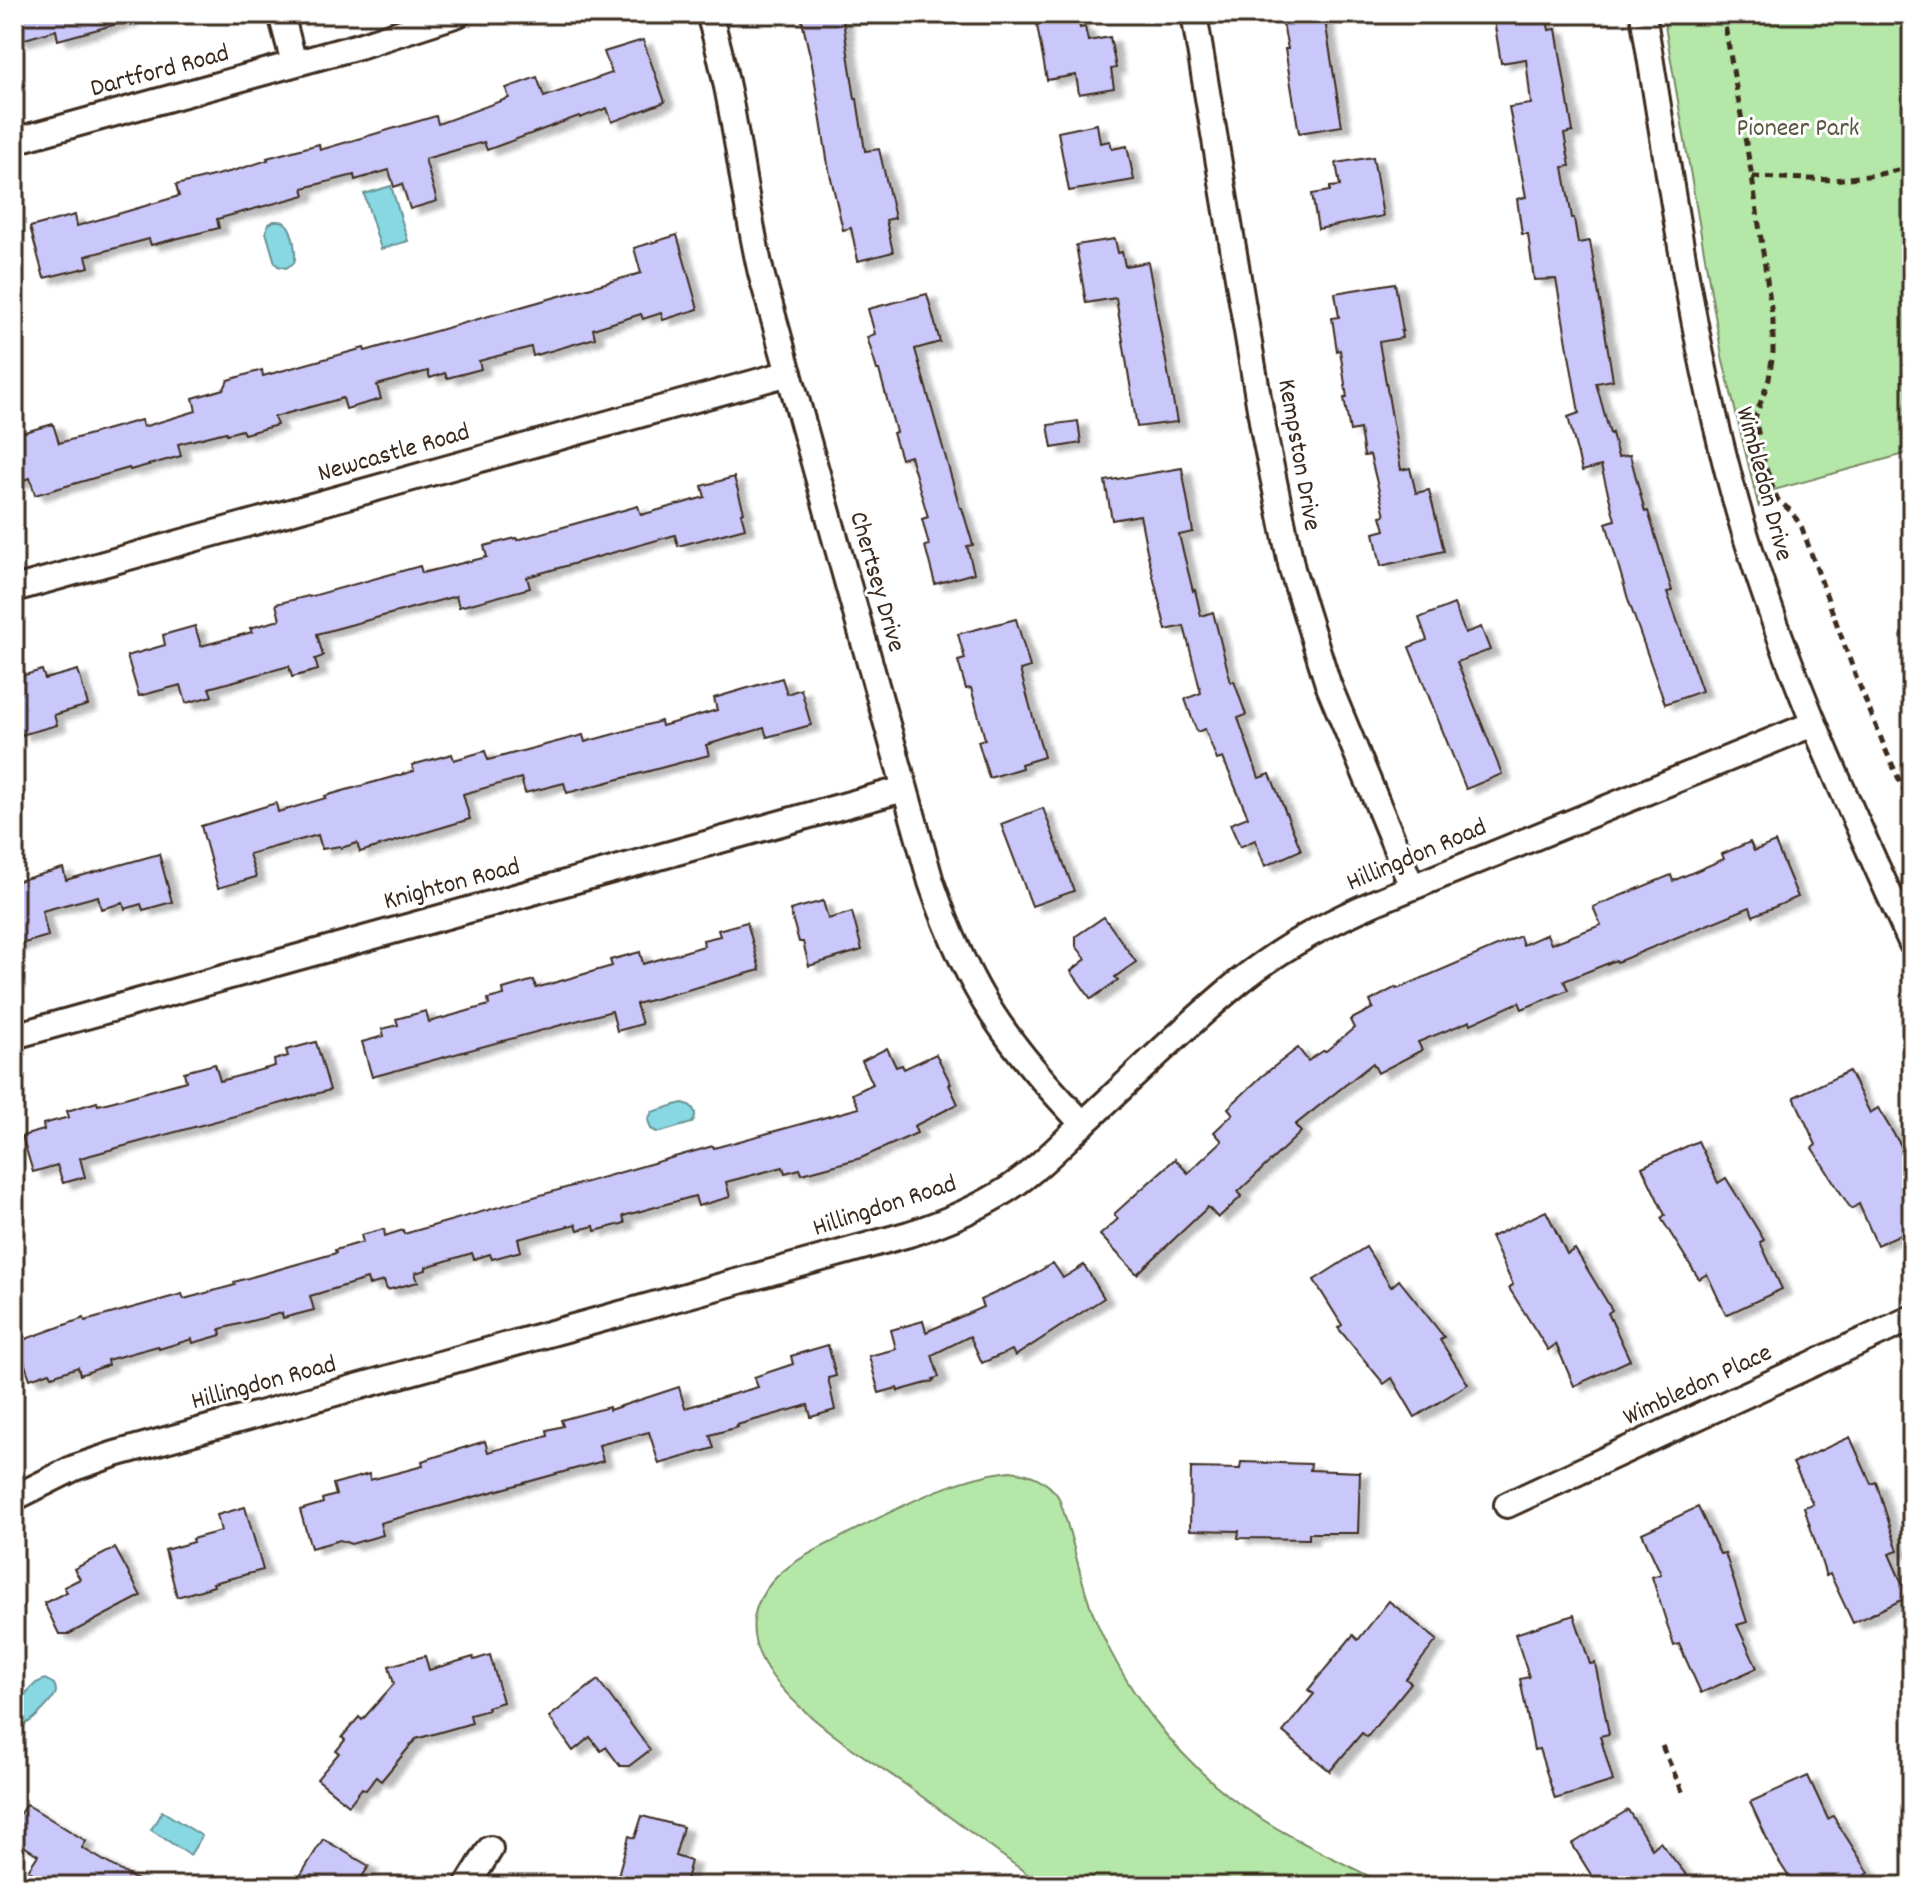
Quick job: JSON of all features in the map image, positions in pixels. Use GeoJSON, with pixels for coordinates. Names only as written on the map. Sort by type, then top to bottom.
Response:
{"type":"FeatureCollection","features":[{"type":"Feature","properties":{"kind":"street"},"geometry":{"type":"LineString","coordinates":[[281,14],[294,63]]}},
{"type":"Feature","properties":{"kind":"street","name":"Dartford Road"},"geometry":{"type":"LineString","coordinates":[[14,141],[379,40],[458,14]]}},
{"type":"Feature","properties":{"kind":"street","name":"Chertsey Drive"},"geometry":{"type":"LineString","coordinates":[[709,14],[731,101],[755,245],[939,907],[991,1013],[1021,1054],[1083,1124]]}},
{"type":"Feature","properties":{"kind":"street","name":"Kempston Drive"},"geometry":{"type":"LineString","coordinates":[[1194,14],[1264,433],[1292,569],[1325,675],[1412,887]]}},
{"type":"Feature","properties":{"kind":"street","name":"Wimbledon Drive"},"geometry":{"type":"LineString","coordinates":[[1643,14],[1689,286],[1719,435],[1741,518],[1783,648],[1813,724],[1912,944]]}},
{"type":"Feature","properties":{"kind":"street","name":"Newcastle Road"},"geometry":{"type":"LineString","coordinates":[[14,589],[789,373]]}},
{"type":"Feature","properties":{"kind":"street","name":"Hillingdon Road"},"geometry":{"type":"LineString","coordinates":[[14,1498],[74,1468],[115,1454],[923,1229],[963,1214],[1008,1188],[1045,1159],[1212,1004],[1288,946],[1412,887],[1813,724]]}},
{"type":"Feature","properties":{"kind":"street","name":"Knighton Road"},"geometry":{"type":"LineString","coordinates":[[14,1036],[904,789]]}},
{"type":"Feature","properties":{"kind":"street","name":"Wimbledon Place"},"geometry":{"type":"LineString","coordinates":[[1507,1505],[1912,1318]]}},
{"type":"Feature","properties":{"kind":"street"},"geometry":{"type":"LineString","coordinates":[[467,1886],[490,1849]]}},
{"type":"Feature","properties":{"kind":"path"},"geometry":{"type":"LineString","coordinates":[[1723,14],[1752,177],[1773,321],[1769,379],[1755,418],[1764,461],[1778,500],[1792,512],[1802,528],[1856,677],[1912,808]]}},
{"type":"Feature","properties":{"kind":"path"},"geometry":{"type":"LineString","coordinates":[[1752,177],[1834,180],[1912,167]]}},
{"type":"Feature","properties":{"kind":"path"},"geometry":{"type":"LineString","coordinates":[[1662,1746],[1683,1793]]}},
{"type":"Feature","properties":{"kind":"green space","name":"Pioneer Park"},"geometry":{"type":"Polygon","coordinates":[[[1663,14],[1912,14],[1912,452],[1759,494],[1759,508],[1722,356],[1663,14]]]}},
{"type":"Feature","properties":{"kind":"green space"},"geometry":{"type":"Polygon","coordinates":[[[1010,1471],[1037,1478],[1058,1496],[1088,1599],[1104,1639],[1133,1690],[1187,1758],[1246,1809],[1384,1886],[1045,1886],[826,1729],[796,1703],[771,1674],[756,1645],[755,1614],[771,1583],[807,1555],[906,1504],[967,1480],[1010,1471]]]}},
{"type":"Feature","properties":{"kind":"water"},"geometry":{"type":"Polygon","coordinates":[[[391,186],[408,241],[381,249],[364,194],[391,186]]]}},
{"type":"Feature","properties":{"kind":"water"},"geometry":{"type":"Polygon","coordinates":[[[274,221],[286,223],[293,238],[295,259],[286,268],[275,263],[266,232],[268,225],[274,221]]]}},
{"type":"Feature","properties":{"kind":"water"},"geometry":{"type":"Polygon","coordinates":[[[682,1103],[694,1110],[692,1123],[661,1132],[651,1129],[648,1120],[652,1112],[682,1103]]]}},
{"type":"Feature","properties":{"kind":"water"},"geometry":{"type":"Polygon","coordinates":[[[45,1679],[55,1686],[52,1699],[30,1721],[22,1725],[14,1724],[14,1705],[36,1683],[45,1679]]]}},
{"type":"Feature","properties":{"kind":"water"},"geometry":{"type":"Polygon","coordinates":[[[162,1811],[202,1836],[190,1855],[151,1830],[162,1811]]]}},
{"type":"Feature","properties":{"kind":"building"},"geometry":{"type":"Polygon","coordinates":[[[14,14],[127,14],[128,21],[58,40],[56,30],[18,41],[14,14]]]}},
{"type":"Feature","properties":{"kind":"building"},"geometry":{"type":"Polygon","coordinates":[[[842,14],[865,151],[879,149],[895,218],[886,220],[893,252],[858,261],[851,228],[843,230],[801,17],[842,14]]]}},
{"type":"Feature","properties":{"kind":"building"},"geometry":{"type":"Polygon","coordinates":[[[1077,14],[1080,28],[1085,27],[1088,41],[1110,37],[1116,68],[1111,69],[1114,88],[1079,94],[1076,75],[1047,80],[1036,20],[1077,14]]]}},
{"type":"Feature","properties":{"kind":"building"},"geometry":{"type":"Polygon","coordinates":[[[1281,14],[1324,14],[1342,126],[1299,133],[1281,14]]]}},
{"type":"Feature","properties":{"kind":"building"},"geometry":{"type":"Polygon","coordinates":[[[1493,14],[1546,14],[1549,30],[1556,29],[1573,132],[1564,134],[1570,166],[1563,167],[1578,243],[1590,241],[1613,380],[1596,383],[1618,457],[1630,455],[1645,512],[1648,511],[1672,591],[1667,592],[1702,691],[1665,704],[1628,599],[1606,523],[1615,520],[1601,466],[1582,471],[1568,417],[1579,413],[1556,279],[1534,280],[1528,234],[1522,234],[1517,199],[1526,197],[1509,107],[1531,104],[1526,59],[1501,63],[1493,14]]]}},
{"type":"Feature","properties":{"kind":"building"},"geometry":{"type":"Polygon","coordinates":[[[643,40],[665,102],[612,122],[607,108],[487,150],[484,142],[425,159],[437,201],[410,209],[402,184],[394,187],[389,170],[355,180],[354,175],[303,188],[305,195],[217,219],[219,228],[151,245],[149,239],[86,256],[89,267],[44,278],[30,227],[75,215],[77,226],[179,196],[176,185],[233,171],[267,158],[319,144],[320,150],[436,116],[438,124],[509,98],[506,88],[537,77],[544,97],[612,73],[604,52],[643,40]]]}},
{"type":"Feature","properties":{"kind":"building"},"geometry":{"type":"Polygon","coordinates":[[[1097,124],[1100,143],[1110,141],[1112,149],[1127,146],[1134,180],[1069,191],[1058,132],[1097,124]]]}},
{"type":"Feature","properties":{"kind":"building"},"geometry":{"type":"Polygon","coordinates":[[[1373,157],[1383,216],[1318,229],[1312,194],[1340,186],[1336,163],[1373,157]]]}},
{"type":"Feature","properties":{"kind":"building"},"geometry":{"type":"Polygon","coordinates":[[[677,235],[698,309],[663,320],[661,313],[643,319],[641,314],[593,329],[595,338],[533,356],[531,347],[479,361],[481,369],[447,378],[445,373],[430,378],[428,371],[377,385],[381,399],[346,409],[343,398],[274,417],[277,425],[244,434],[242,430],[226,432],[178,444],[181,456],[35,495],[30,478],[14,483],[14,435],[53,424],[59,443],[141,420],[143,427],[196,411],[193,398],[224,389],[228,380],[262,370],[263,376],[364,348],[365,351],[641,273],[634,248],[677,235]]]}},
{"type":"Feature","properties":{"kind":"building"},"geometry":{"type":"Polygon","coordinates":[[[1115,239],[1125,266],[1148,262],[1177,422],[1137,427],[1116,298],[1086,303],[1076,245],[1115,239]]]}},
{"type":"Feature","properties":{"kind":"building"},"geometry":{"type":"Polygon","coordinates":[[[1395,283],[1402,338],[1379,342],[1401,470],[1410,468],[1416,493],[1429,490],[1444,551],[1381,566],[1374,533],[1385,530],[1381,516],[1385,515],[1370,455],[1364,456],[1360,429],[1350,431],[1340,350],[1337,351],[1332,318],[1339,317],[1335,293],[1395,283]]]}},
{"type":"Feature","properties":{"kind":"building"},"geometry":{"type":"Polygon","coordinates":[[[927,294],[940,342],[915,349],[973,545],[967,546],[974,573],[935,584],[922,519],[928,517],[910,456],[901,459],[879,370],[867,337],[875,334],[868,309],[927,294]]]}},
{"type":"Feature","properties":{"kind":"building"},"geometry":{"type":"Polygon","coordinates":[[[1078,421],[1081,443],[1052,448],[1048,425],[1078,421]]]}},
{"type":"Feature","properties":{"kind":"building"},"geometry":{"type":"Polygon","coordinates":[[[1182,468],[1193,532],[1179,535],[1193,591],[1201,616],[1213,612],[1231,683],[1234,681],[1246,715],[1238,718],[1259,778],[1270,774],[1301,850],[1265,866],[1255,840],[1240,847],[1230,824],[1248,817],[1223,758],[1217,760],[1205,729],[1197,732],[1185,699],[1201,693],[1184,626],[1166,630],[1140,515],[1112,520],[1105,481],[1182,468]]]}},
{"type":"Feature","properties":{"kind":"building"},"geometry":{"type":"Polygon","coordinates":[[[734,477],[745,528],[678,546],[675,535],[527,577],[530,588],[459,607],[456,596],[317,634],[323,656],[315,659],[318,670],[292,677],[289,666],[209,688],[212,696],[186,703],[181,685],[139,696],[127,656],[165,645],[163,635],[195,626],[201,646],[252,632],[250,628],[280,620],[276,604],[420,566],[422,573],[487,557],[484,546],[517,540],[638,506],[641,515],[705,497],[702,486],[734,477]]]}},
{"type":"Feature","properties":{"kind":"building"},"geometry":{"type":"Polygon","coordinates":[[[1454,604],[1465,633],[1481,627],[1490,650],[1457,662],[1502,774],[1466,789],[1409,647],[1427,640],[1419,618],[1454,604]]]}},
{"type":"Feature","properties":{"kind":"building"},"geometry":{"type":"Polygon","coordinates":[[[1016,619],[1030,667],[1020,670],[1044,757],[1021,764],[1022,768],[989,778],[978,741],[985,739],[971,688],[966,689],[958,661],[965,659],[958,634],[1016,619]]]}},
{"type":"Feature","properties":{"kind":"building"},"geometry":{"type":"Polygon","coordinates":[[[42,670],[45,679],[78,670],[88,705],[54,715],[57,725],[21,735],[14,711],[14,678],[42,670]]]}},
{"type":"Feature","properties":{"kind":"building"},"geometry":{"type":"Polygon","coordinates":[[[782,678],[787,694],[801,689],[811,725],[767,737],[764,728],[706,745],[709,755],[567,793],[564,783],[525,793],[521,778],[463,794],[470,819],[360,852],[357,843],[322,849],[318,835],[249,854],[256,877],[218,888],[201,826],[276,803],[278,812],[414,771],[412,765],[452,754],[454,760],[485,751],[488,760],[583,735],[585,742],[661,721],[662,726],[717,710],[714,698],[782,678]]]}},
{"type":"Feature","properties":{"kind":"building"},"geometry":{"type":"Polygon","coordinates":[[[1043,808],[1074,891],[1032,906],[1001,824],[1043,808]]]}},
{"type":"Feature","properties":{"kind":"building"},"geometry":{"type":"Polygon","coordinates":[[[1750,842],[1754,851],[1775,842],[1798,897],[1753,916],[1750,907],[1564,981],[1568,990],[1522,1009],[1519,1002],[1471,1024],[1470,1021],[1418,1042],[1422,1050],[1378,1073],[1373,1063],[1295,1125],[1301,1132],[1238,1192],[1242,1196],[1218,1218],[1208,1207],[1137,1274],[1100,1235],[1118,1219],[1114,1214],[1175,1159],[1188,1173],[1222,1141],[1214,1132],[1233,1114],[1228,1108],[1262,1076],[1298,1048],[1308,1061],[1326,1051],[1354,1028],[1350,1020],[1373,1008],[1370,1001],[1396,987],[1520,936],[1523,945],[1547,934],[1551,944],[1601,925],[1593,907],[1671,875],[1673,881],[1724,859],[1722,854],[1750,842]]]}},
{"type":"Feature","properties":{"kind":"building"},"geometry":{"type":"Polygon","coordinates":[[[159,854],[172,902],[143,910],[141,904],[125,909],[123,903],[101,909],[98,896],[42,911],[48,936],[14,946],[14,882],[63,868],[66,880],[159,854]]]}},
{"type":"Feature","properties":{"kind":"building"},"geometry":{"type":"Polygon","coordinates":[[[823,901],[828,919],[852,912],[862,950],[809,966],[790,910],[823,901]]]}},
{"type":"Feature","properties":{"kind":"building"},"geometry":{"type":"Polygon","coordinates":[[[1104,917],[1136,962],[1115,977],[1118,980],[1091,999],[1071,971],[1086,959],[1076,946],[1076,936],[1104,917]]]}},
{"type":"Feature","properties":{"kind":"building"},"geometry":{"type":"Polygon","coordinates":[[[747,922],[760,970],[636,1004],[642,1024],[617,1031],[612,1011],[372,1077],[362,1042],[384,1036],[382,1029],[398,1025],[396,1019],[426,1011],[429,1022],[489,1005],[488,999],[504,995],[503,989],[534,980],[536,988],[612,966],[610,960],[640,952],[643,964],[704,946],[703,940],[720,936],[718,930],[747,922]]]}},
{"type":"Feature","properties":{"kind":"building"},"geometry":{"type":"Polygon","coordinates":[[[316,1042],[330,1090],[80,1158],[85,1177],[63,1183],[57,1165],[33,1172],[22,1136],[44,1130],[43,1124],[69,1117],[67,1111],[186,1081],[184,1072],[215,1064],[220,1081],[275,1066],[274,1060],[288,1056],[286,1050],[316,1042]]]}},
{"type":"Feature","properties":{"kind":"building"},"geometry":{"type":"Polygon","coordinates":[[[887,1048],[896,1067],[902,1065],[904,1069],[936,1054],[958,1104],[914,1126],[917,1133],[861,1158],[802,1174],[800,1169],[785,1173],[783,1167],[726,1182],[730,1197],[698,1206],[695,1196],[623,1216],[625,1223],[595,1231],[594,1226],[578,1230],[576,1224],[518,1239],[521,1251],[492,1259],[490,1254],[474,1259],[472,1253],[426,1267],[426,1270],[415,1273],[418,1282],[387,1290],[384,1281],[369,1285],[367,1279],[310,1296],[314,1310],[283,1318],[282,1313],[220,1329],[221,1335],[193,1343],[192,1339],[107,1360],[108,1365],[80,1375],[78,1367],[52,1376],[50,1372],[30,1379],[17,1342],[84,1318],[85,1321],[182,1294],[184,1299],[336,1253],[335,1250],[363,1242],[361,1235],[384,1229],[385,1236],[403,1230],[404,1234],[859,1108],[852,1094],[873,1084],[862,1061],[887,1048]]]}},
{"type":"Feature","properties":{"kind":"building"},"geometry":{"type":"Polygon","coordinates":[[[1849,1071],[1870,1113],[1878,1108],[1912,1164],[1912,1229],[1877,1245],[1859,1204],[1851,1209],[1812,1148],[1816,1145],[1794,1097],[1849,1071]]]}},
{"type":"Feature","properties":{"kind":"building"},"geometry":{"type":"Polygon","coordinates":[[[1698,1141],[1718,1183],[1726,1178],[1764,1240],[1760,1242],[1782,1289],[1726,1315],[1707,1274],[1699,1279],[1661,1218],[1665,1215],[1642,1167],[1698,1141]]]}},
{"type":"Feature","properties":{"kind":"building"},"geometry":{"type":"Polygon","coordinates":[[[1546,1211],[1567,1254],[1575,1249],[1612,1310],[1608,1313],[1630,1360],[1574,1386],[1556,1344],[1548,1350],[1509,1288],[1513,1285],[1491,1237],[1546,1211]]]}},
{"type":"Feature","properties":{"kind":"building"},"geometry":{"type":"Polygon","coordinates":[[[1366,1247],[1391,1287],[1399,1280],[1444,1337],[1440,1340],[1468,1384],[1415,1417],[1392,1378],[1384,1384],[1338,1328],[1342,1325],[1314,1280],[1366,1247]]]}},
{"type":"Feature","properties":{"kind":"building"},"geometry":{"type":"Polygon","coordinates":[[[1053,1263],[1063,1278],[1084,1265],[1104,1298],[1015,1356],[1012,1350],[982,1363],[970,1336],[932,1355],[939,1377],[934,1381],[879,1393],[869,1356],[896,1349],[891,1330],[923,1321],[926,1332],[983,1307],[980,1300],[1053,1263]]]}},
{"type":"Feature","properties":{"kind":"building"},"geometry":{"type":"Polygon","coordinates":[[[828,1345],[836,1376],[828,1378],[835,1410],[811,1417],[808,1405],[737,1425],[710,1435],[714,1448],[659,1464],[649,1432],[599,1445],[603,1461],[380,1523],[383,1535],[351,1544],[340,1540],[311,1548],[300,1510],[336,1495],[333,1484],[369,1474],[370,1480],[423,1466],[422,1461],[485,1441],[488,1452],[548,1436],[547,1430],[563,1426],[561,1420],[609,1407],[609,1410],[679,1387],[685,1408],[758,1387],[754,1377],[793,1364],[791,1356],[828,1345]]]}},
{"type":"Feature","properties":{"kind":"building"},"geometry":{"type":"Polygon","coordinates":[[[1850,1437],[1871,1484],[1876,1482],[1898,1551],[1889,1554],[1908,1597],[1853,1623],[1830,1574],[1826,1576],[1804,1507],[1813,1504],[1793,1463],[1850,1437]]]}},
{"type":"Feature","properties":{"kind":"building"},"geometry":{"type":"Polygon","coordinates":[[[1241,1462],[1311,1464],[1310,1470],[1360,1472],[1358,1533],[1309,1533],[1309,1539],[1238,1538],[1239,1531],[1190,1530],[1191,1468],[1240,1469],[1241,1462]]]}},
{"type":"Feature","properties":{"kind":"building"},"geometry":{"type":"Polygon","coordinates":[[[245,1507],[263,1570],[213,1583],[214,1586],[177,1597],[165,1550],[221,1531],[217,1515],[245,1507]]]}},
{"type":"Feature","properties":{"kind":"building"},"geometry":{"type":"Polygon","coordinates":[[[1698,1507],[1720,1554],[1725,1553],[1747,1622],[1737,1625],[1757,1668],[1701,1693],[1679,1644],[1674,1646],[1652,1577],[1661,1574],[1642,1533],[1698,1507]]]}},
{"type":"Feature","properties":{"kind":"building"},"geometry":{"type":"Polygon","coordinates":[[[115,1548],[141,1596],[69,1634],[59,1634],[44,1603],[67,1592],[64,1587],[80,1579],[74,1569],[115,1548]]]}},
{"type":"Feature","properties":{"kind":"building"},"geometry":{"type":"Polygon","coordinates":[[[1389,1601],[1437,1640],[1406,1679],[1411,1683],[1367,1737],[1362,1733],[1330,1771],[1283,1732],[1314,1694],[1308,1690],[1353,1635],[1358,1640],[1389,1601]]]}},
{"type":"Feature","properties":{"kind":"building"},"geometry":{"type":"Polygon","coordinates":[[[1574,1615],[1590,1664],[1595,1663],[1609,1734],[1600,1736],[1613,1781],[1555,1799],[1539,1749],[1534,1750],[1520,1679],[1529,1677],[1515,1634],[1574,1615]]]}},
{"type":"Feature","properties":{"kind":"building"},"geometry":{"type":"Polygon","coordinates":[[[490,1655],[503,1702],[470,1715],[472,1723],[416,1739],[381,1781],[376,1777],[366,1790],[362,1788],[349,1805],[317,1779],[339,1753],[336,1751],[345,1740],[342,1737],[394,1684],[389,1666],[425,1656],[429,1670],[490,1655]]]}},
{"type":"Feature","properties":{"kind":"building"},"geometry":{"type":"Polygon","coordinates":[[[598,1680],[650,1750],[629,1766],[620,1766],[606,1747],[601,1751],[590,1737],[573,1751],[549,1717],[598,1680]]]}},
{"type":"Feature","properties":{"kind":"building"},"geometry":{"type":"Polygon","coordinates":[[[1808,1776],[1828,1819],[1833,1816],[1869,1873],[1849,1886],[1795,1886],[1774,1854],[1750,1802],[1808,1776]]]}},
{"type":"Feature","properties":{"kind":"building"},"geometry":{"type":"Polygon","coordinates":[[[26,1804],[86,1841],[82,1848],[147,1886],[53,1886],[28,1870],[38,1855],[14,1840],[14,1823],[26,1804]]]}},
{"type":"Feature","properties":{"kind":"building"},"geometry":{"type":"Polygon","coordinates":[[[1628,1810],[1652,1849],[1660,1842],[1695,1886],[1598,1886],[1572,1844],[1628,1810]]]}},
{"type":"Feature","properties":{"kind":"building"},"geometry":{"type":"Polygon","coordinates":[[[642,1816],[683,1827],[675,1856],[691,1861],[685,1883],[668,1878],[666,1886],[615,1886],[629,1836],[635,1838],[642,1816]]]}},
{"type":"Feature","properties":{"kind":"building"},"geometry":{"type":"Polygon","coordinates":[[[323,1839],[369,1866],[356,1886],[294,1886],[323,1839]]]}}]}
